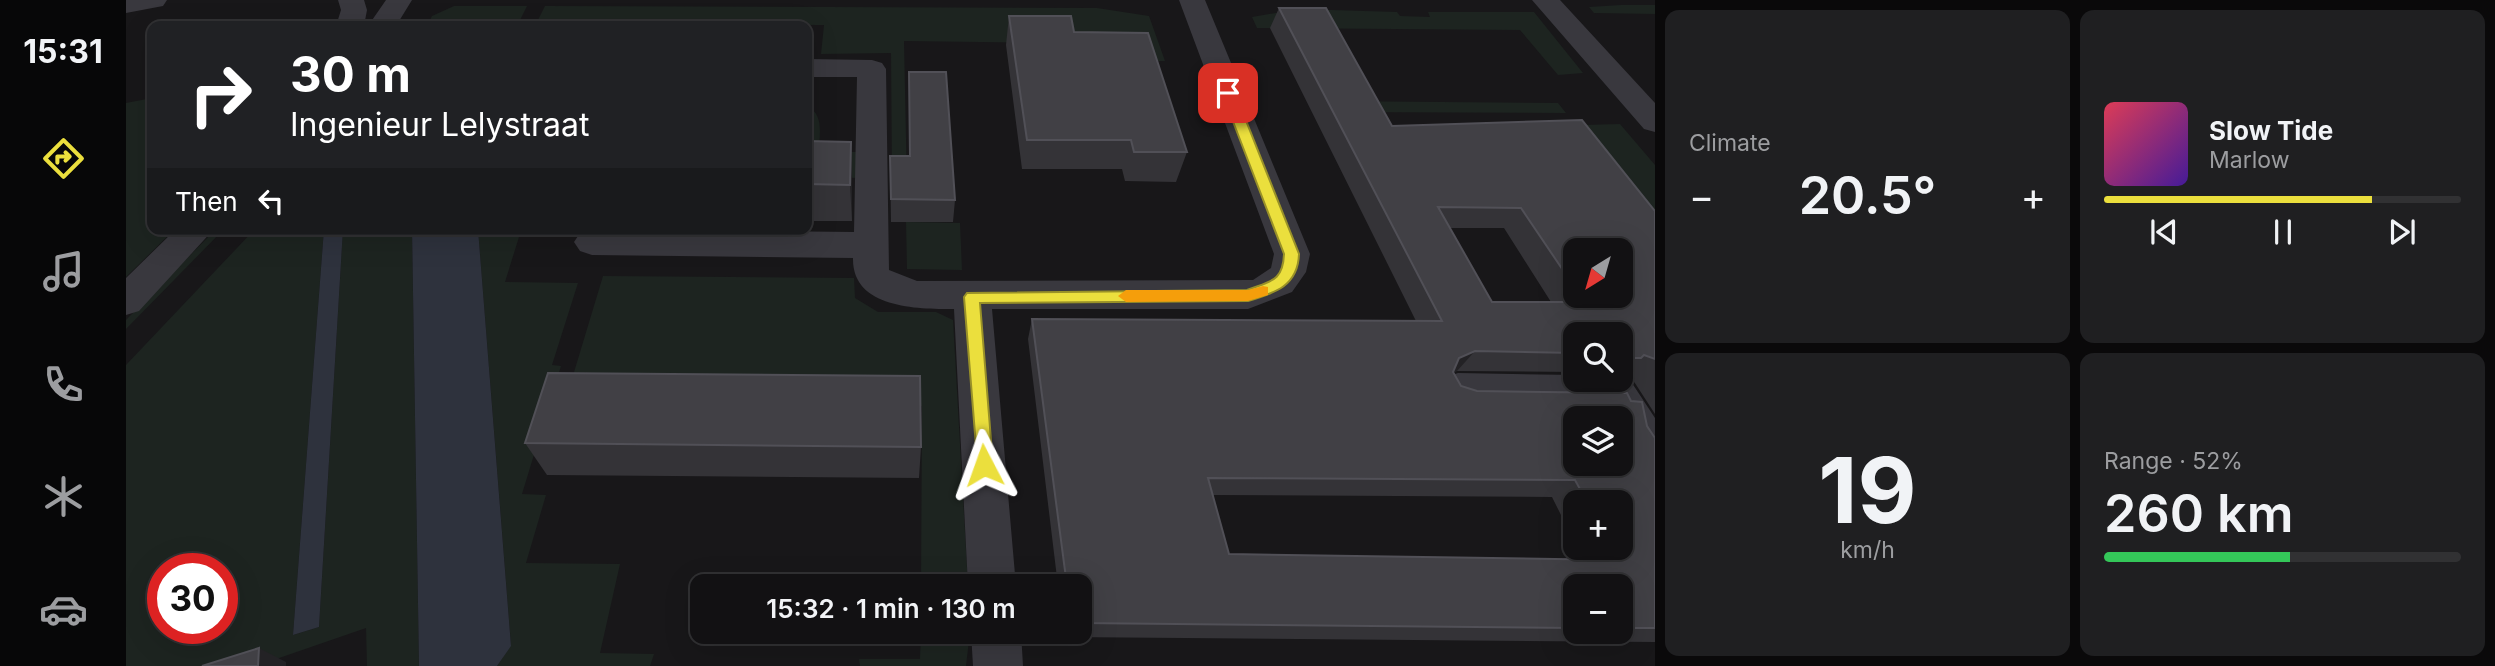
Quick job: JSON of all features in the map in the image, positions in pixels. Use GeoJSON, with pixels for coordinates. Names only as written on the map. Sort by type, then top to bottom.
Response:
{"type":"FeatureCollection","features":[{"type":"Feature","properties":{"kind":"street"},"geometry":{"type":"LineString","coordinates":[[126,5],[154,0]]}},
{"type":"Feature","properties":{"kind":"street"},"geometry":{"type":"LineString","coordinates":[[351,0],[354,9],[351,21]]}},
{"type":"Feature","properties":{"kind":"street"},"geometry":{"type":"LineString","coordinates":[[385,21],[399,0]]}},
{"type":"Feature","properties":{"kind":"street"},"geometry":{"type":"LineString","coordinates":[[812,68],[872,69],[871,274],[880,284],[917,295],[972,297],[1248,295],[1284,281],[1291,268],[1292,254],[1192,0]]}},
{"type":"Feature","properties":{"kind":"street"},"geometry":{"type":"LineString","coordinates":[[1545,0],[1655,122]]}},
{"type":"Feature","properties":{"kind":"street"},"geometry":{"type":"LineString","coordinates":[[126,301],[191,235]]}},
{"type":"Feature","properties":{"kind":"street"},"geometry":{"type":"LineString","coordinates":[[592,242],[870,246]]}},
{"type":"Feature","properties":{"kind":"street"},"geometry":{"type":"LineString","coordinates":[[972,297],[991,574]]}},
{"type":"Feature","properties":{"kind":"street"},"geometry":{"type":"LineString","coordinates":[[1458,390],[1616,392],[1655,454]]}},
{"type":"Feature","properties":{"kind":"street"},"geometry":{"type":"LineString","coordinates":[[997,644],[998,666]]}},
{"type":"Feature","properties":{"kind":"shaded area"},"geometry":{"type":"Polygon","coordinates":[[[1655,5],[1655,14],[1594,13],[1589,7],[1655,5]]]}},
{"type":"Feature","properties":{"kind":"shaded area"},"geometry":{"type":"Polygon","coordinates":[[[454,6],[527,6],[520,21],[430,21],[432,16],[454,6]]]}},
{"type":"Feature","properties":{"kind":"shaded area"},"geometry":{"type":"Polygon","coordinates":[[[545,6],[1097,8],[1149,16],[1165,61],[1073,61],[1069,43],[904,41],[907,187],[892,179],[891,53],[821,54],[824,25],[812,25],[812,21],[538,21],[545,6]]]}},
{"type":"Feature","properties":{"kind":"shaded area"},"geometry":{"type":"Polygon","coordinates":[[[1299,9],[1397,12],[1400,16],[1430,17],[1428,12],[1534,12],[1583,73],[1558,75],[1520,30],[1257,28],[1252,17],[1299,9]]]}},
{"type":"Feature","properties":{"kind":"shaded area"},"geometry":{"type":"Polygon","coordinates":[[[147,99],[147,235],[169,235],[126,277],[126,103],[147,99]]]}},
{"type":"Feature","properties":{"kind":"shaded area"},"geometry":{"type":"Polygon","coordinates":[[[1327,101],[1558,103],[1566,113],[1331,112],[1327,101]]]}},
{"type":"Feature","properties":{"kind":"shaded area"},"geometry":{"type":"Polygon","coordinates":[[[812,109],[819,120],[819,152],[860,152],[860,178],[812,177],[812,109]]]}},
{"type":"Feature","properties":{"kind":"shaded area"},"geometry":{"type":"Polygon","coordinates":[[[1620,124],[1655,165],[1655,214],[1582,125],[1620,124]]]}},
{"type":"Feature","properties":{"kind":"shaded area"},"geometry":{"type":"Polygon","coordinates":[[[906,222],[960,223],[962,270],[907,269],[906,222]]]}},
{"type":"Feature","properties":{"kind":"shaded area"},"geometry":{"type":"Polygon","coordinates":[[[210,235],[218,235],[126,329],[126,320],[210,235]]]}},
{"type":"Feature","properties":{"kind":"shaded area"},"geometry":{"type":"Polygon","coordinates":[[[249,235],[324,235],[293,635],[319,627],[343,235],[412,235],[419,666],[367,666],[366,628],[256,666],[126,666],[126,365],[249,235]]]}},
{"type":"Feature","properties":{"kind":"shaded area"},"geometry":{"type":"Polygon","coordinates":[[[324,235],[343,235],[319,627],[293,635],[324,235]]]}},
{"type":"Feature","properties":{"kind":"shaded area"},"geometry":{"type":"Polygon","coordinates":[[[412,235],[478,235],[511,646],[497,666],[419,666],[412,235]]]}},
{"type":"Feature","properties":{"kind":"shaded area"},"geometry":{"type":"Polygon","coordinates":[[[478,235],[519,237],[505,282],[578,283],[552,365],[561,366],[522,494],[546,495],[526,563],[620,564],[600,653],[654,654],[650,666],[497,666],[511,645],[478,235]]]}},
{"type":"Feature","properties":{"kind":"shaded area"},"geometry":{"type":"Polygon","coordinates":[[[603,276],[854,278],[855,298],[878,312],[936,312],[953,320],[967,574],[921,574],[922,406],[565,402],[603,276]]]}},
{"type":"Feature","properties":{"kind":"shaded area"},"geometry":{"type":"Polygon","coordinates":[[[921,644],[969,644],[966,666],[860,666],[859,659],[920,659],[921,644]]]}},
{"type":"Feature","properties":{"kind":"building"},"geometry":{"type":"Polygon","coordinates":[[[1279,8],[1326,8],[1392,126],[1582,120],[1655,211],[1655,359],[1644,355],[1641,358],[1633,358],[1633,322],[1563,322],[1563,353],[1475,351],[1459,358],[1453,372],[1461,386],[1477,391],[1627,393],[1631,401],[1642,402],[1647,426],[1655,438],[1655,628],[1633,628],[1633,574],[1563,574],[1563,628],[1092,623],[1092,574],[1065,574],[1032,319],[1442,321],[1279,8]],[[1438,207],[1492,302],[1563,302],[1563,308],[1633,308],[1633,238],[1563,238],[1563,270],[1521,208],[1438,207]],[[1208,478],[1229,554],[1633,560],[1633,490],[1580,490],[1575,480],[1208,478]]]}},
{"type":"Feature","properties":{"kind":"building"},"geometry":{"type":"Polygon","coordinates":[[[1009,16],[1071,16],[1074,32],[1148,33],[1187,152],[1134,152],[1131,140],[1027,140],[1009,16]]]}},
{"type":"Feature","properties":{"kind":"building"},"geometry":{"type":"Polygon","coordinates":[[[909,72],[946,72],[955,200],[891,199],[890,156],[910,156],[909,72]]]}},
{"type":"Feature","properties":{"kind":"building"},"geometry":{"type":"Polygon","coordinates":[[[812,141],[851,142],[850,185],[812,184],[812,141]]]}},
{"type":"Feature","properties":{"kind":"building"},"geometry":{"type":"Polygon","coordinates":[[[548,373],[920,376],[921,447],[525,443],[548,373]]]}},
{"type":"Feature","properties":{"kind":"building"},"geometry":{"type":"Polygon","coordinates":[[[259,648],[258,666],[202,666],[259,648]]]}},
{"type":"Feature","properties":{"kind":"slow traffic"},"geometry":{"type":"LineString","coordinates":[[1126,296],[1248,295],[1263,291]]}},
{"type":"Feature","properties":{"kind":"route"},"geometry":{"type":"LineString","coordinates":[[984,465],[972,297],[1248,295],[1270,289],[1284,281],[1291,268],[1292,254],[1228,93]]}}]}
